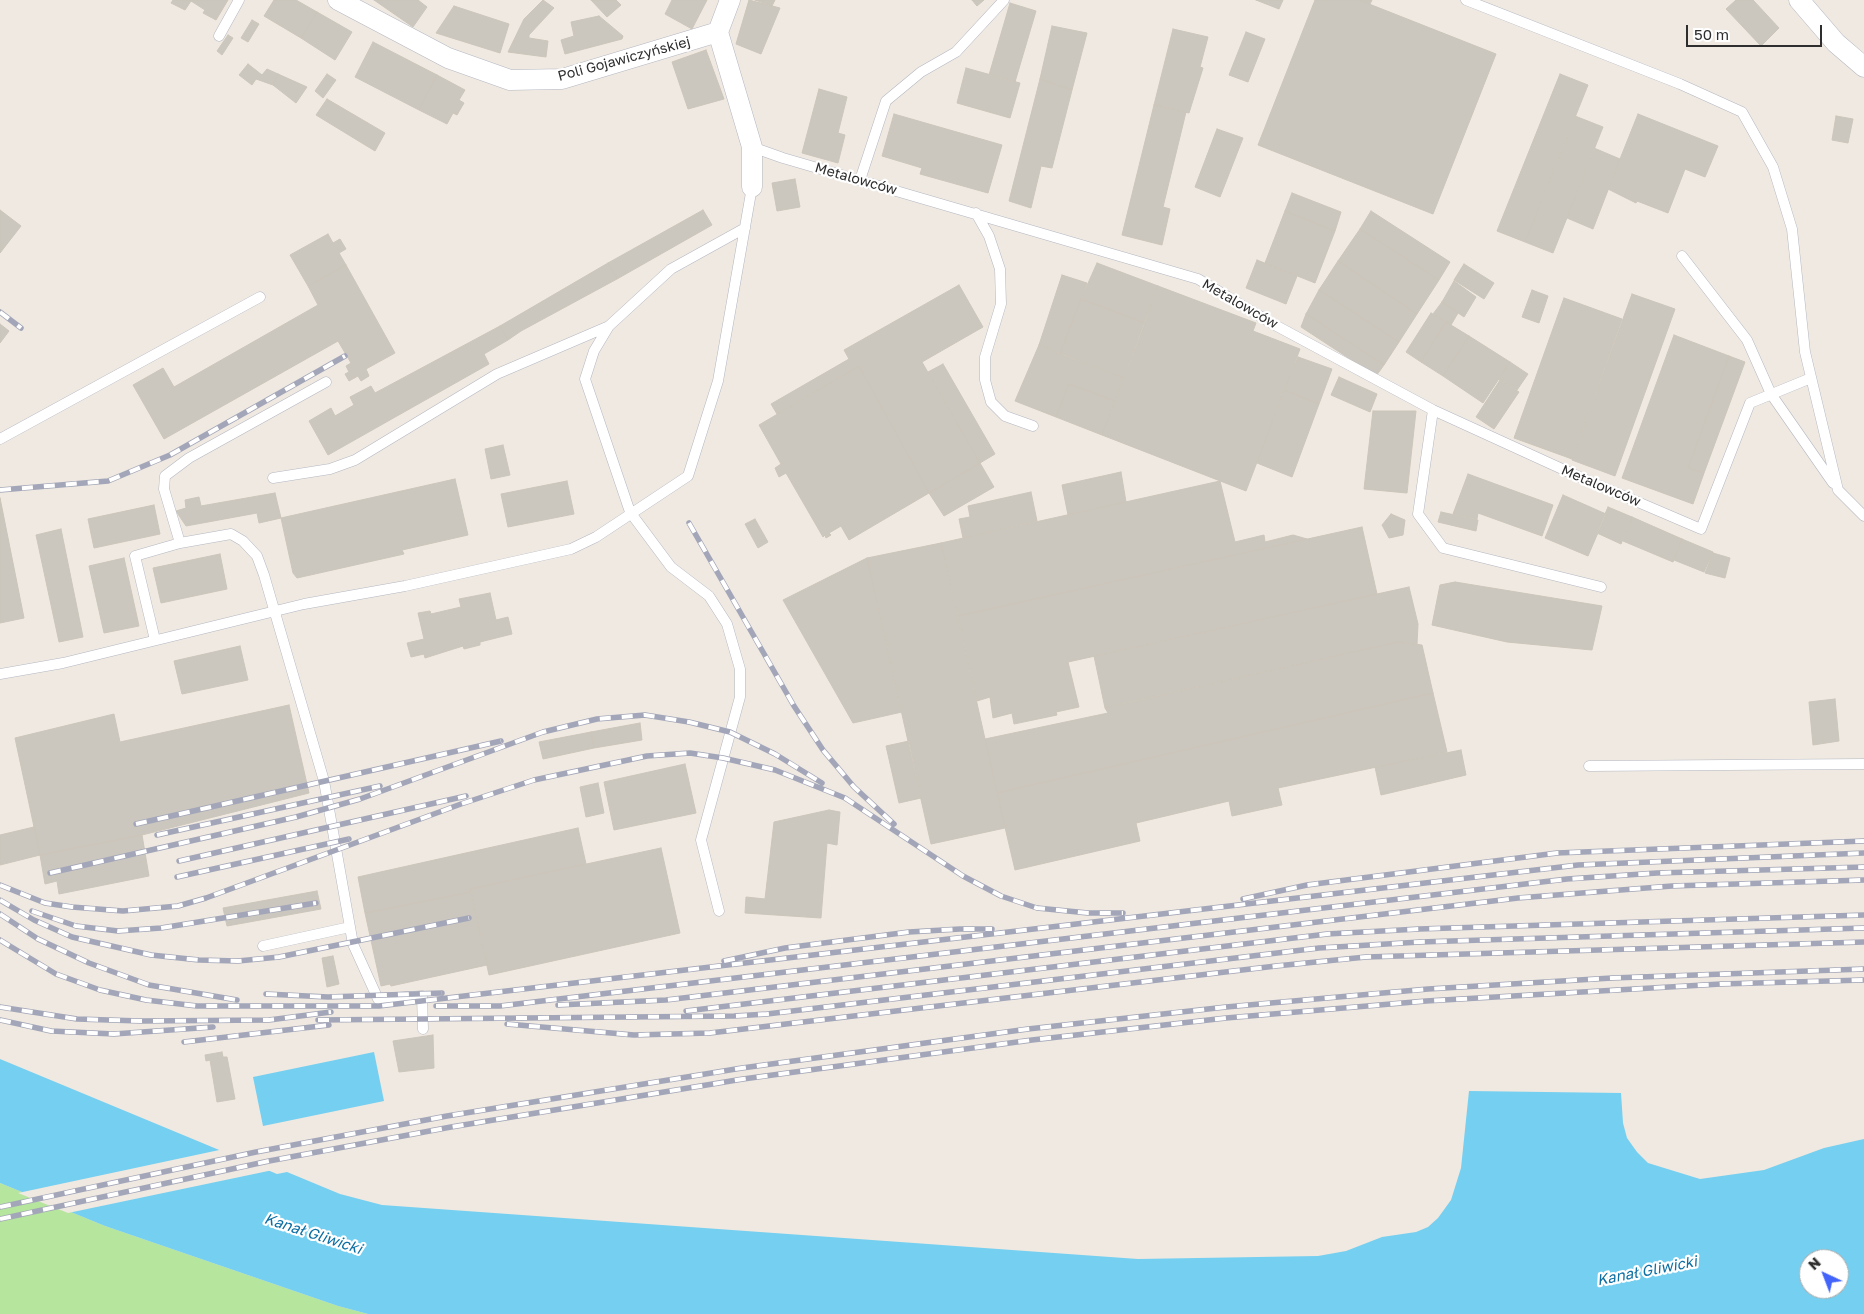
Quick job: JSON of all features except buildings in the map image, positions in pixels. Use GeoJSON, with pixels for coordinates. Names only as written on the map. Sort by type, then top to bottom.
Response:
{"type":"FeatureCollection","features":[{"type":"Feature","properties":{"kind":"street","name":"Poli Gojawiczyńskiej"},"geometry":{"type":"LineString","coordinates":[[338,0],[448,58],[510,80],[562,79],[718,32]]}},
{"type":"Feature","properties":{"kind":"street"},"geometry":{"type":"LineString","coordinates":[[730,0],[718,32],[734,93],[752,147],[752,187]]}},
{"type":"Feature","properties":{"kind":"street"},"geometry":{"type":"LineString","coordinates":[[1799,0],[1836,43],[1864,67]]}},
{"type":"Feature","properties":{"kind":"lane"},"geometry":{"type":"LineString","coordinates":[[219,36],[239,0]]}},
{"type":"Feature","properties":{"kind":"lane"},"geometry":{"type":"LineString","coordinates":[[860,180],[886,101],[921,72],[956,52],[1004,0]]}},
{"type":"Feature","properties":{"kind":"lane"},"geometry":{"type":"LineString","coordinates":[[1466,0],[1680,84],[1742,112],[1773,167],[1792,229],[1805,352],[1838,490]]}},
{"type":"Feature","properties":{"kind":"lane","name":"Metalowców"},"geometry":{"type":"LineString","coordinates":[[752,147],[1198,279],[1273,324],[1433,410],[1584,479],[1701,529],[1750,403],[1771,394]]}},
{"type":"Feature","properties":{"kind":"lane"},"geometry":{"type":"LineString","coordinates":[[0,674],[63,663],[274,611],[405,586],[571,549],[596,537],[630,512],[688,476],[718,380],[752,187]]}},
{"type":"Feature","properties":{"kind":"lane"},"geometry":{"type":"LineString","coordinates":[[976,213],[989,236],[1000,268],[1001,304],[985,357],[985,380],[991,402],[1005,416],[1033,426]]}},
{"type":"Feature","properties":{"kind":"lane"},"geometry":{"type":"LineString","coordinates":[[719,911],[701,840],[740,697],[740,669],[727,624],[709,596],[672,567],[630,512],[585,379],[594,351],[609,326],[671,269],[745,228]]}},
{"type":"Feature","properties":{"kind":"lane"},"geometry":{"type":"LineString","coordinates":[[1682,256],[1747,340],[1771,394],[1838,490],[1864,516]]}},
{"type":"Feature","properties":{"kind":"lane"},"geometry":{"type":"LineString","coordinates":[[0,439],[260,296]]}},
{"type":"Feature","properties":{"kind":"lane"},"geometry":{"type":"LineString","coordinates":[[273,478],[330,469],[355,460],[497,374],[609,326]]}},
{"type":"Feature","properties":{"kind":"lane"},"geometry":{"type":"LineString","coordinates":[[1771,394],[1811,378]]}},
{"type":"Feature","properties":{"kind":"lane"},"geometry":{"type":"LineString","coordinates":[[180,543],[164,489],[165,476],[188,458],[326,382]]}},
{"type":"Feature","properties":{"kind":"lane"},"geometry":{"type":"LineString","coordinates":[[1433,410],[1418,514],[1443,548],[1601,587]]}},
{"type":"Feature","properties":{"kind":"lane"},"geometry":{"type":"LineString","coordinates":[[155,640],[135,556],[180,543],[231,534],[243,542],[257,556],[324,781],[353,944],[378,999],[422,996],[423,1030]]}},
{"type":"Feature","properties":{"kind":"lane"},"geometry":{"type":"LineString","coordinates":[[1589,766],[1864,764]]}},
{"type":"Feature","properties":{"kind":"lane"},"geometry":{"type":"LineString","coordinates":[[263,946],[350,927]]}},
{"type":"Feature","properties":{"kind":"green space"},"geometry":{"type":"Polygon","coordinates":[[[0,1183],[105,1226],[338,1306],[368,1314],[0,1314],[0,1183]]]}},
{"type":"Feature","properties":{"kind":"water"},"geometry":{"type":"Polygon","coordinates":[[[374,1052],[384,1101],[263,1126],[253,1077],[374,1052]]]}},
{"type":"Feature","properties":{"kind":"water","name":"Kanał Gliwicki"},"geometry":{"type":"Polygon","coordinates":[[[0,1059],[277,1174],[287,1172],[340,1194],[382,1205],[1138,1259],[1318,1256],[1346,1251],[1382,1237],[1416,1232],[1428,1227],[1438,1218],[1451,1200],[1461,1168],[1469,1091],[1621,1093],[1623,1123],[1627,1138],[1637,1152],[1648,1163],[1700,1179],[1764,1170],[1824,1148],[1864,1139],[1864,1314],[368,1314],[338,1306],[105,1226],[0,1183],[0,1059]]]}},
{"type":"Feature","properties":{"kind":"pier"},"geometry":{"type":"Polygon","coordinates":[[[224,1149],[273,1170],[68,1213],[18,1193],[224,1149]]]}},
{"type":"Feature","properties":{"kind":"railway"},"geometry":{"type":"LineString","coordinates":[[0,312],[21,328]]}},
{"type":"Feature","properties":{"kind":"railway"},"geometry":{"type":"LineString","coordinates":[[0,490],[108,481],[170,455],[345,356]]}},
{"type":"Feature","properties":{"kind":"railway"},"geometry":{"type":"LineString","coordinates":[[689,523],[794,706],[823,750],[854,787],[894,824]]}},
{"type":"Feature","properties":{"kind":"railway"},"geometry":{"type":"LineString","coordinates":[[50,873],[296,817],[360,799],[543,732],[597,719],[645,715],[689,722],[730,732],[775,754],[822,783]]}},
{"type":"Feature","properties":{"kind":"railway"},"geometry":{"type":"LineString","coordinates":[[136,824],[501,741]]}},
{"type":"Feature","properties":{"kind":"railway"},"geometry":{"type":"LineString","coordinates":[[0,885],[45,903],[72,907],[123,911],[178,906],[206,898],[461,804],[534,780],[647,756],[690,753],[723,758],[775,770],[845,798],[963,876],[1001,896],[1037,908],[1088,913],[1123,913]]}},
{"type":"Feature","properties":{"kind":"railway"},"geometry":{"type":"LineString","coordinates":[[157,835],[380,786]]}},
{"type":"Feature","properties":{"kind":"railway"},"geometry":{"type":"LineString","coordinates":[[179,861],[466,796]]}},
{"type":"Feature","properties":{"kind":"railway"},"geometry":{"type":"LineString","coordinates":[[177,877],[349,839]]}},
{"type":"Feature","properties":{"kind":"railway"},"geometry":{"type":"LineString","coordinates":[[1243,899],[1307,885],[1557,853],[1864,841]]}},
{"type":"Feature","properties":{"kind":"railway"},"geometry":{"type":"LineString","coordinates":[[0,940],[56,974],[100,990],[146,1000],[197,1006],[379,1006],[1578,865],[1864,853]]}},
{"type":"Feature","properties":{"kind":"railway"},"geometry":{"type":"LineString","coordinates":[[436,1006],[500,1006],[1567,879],[1657,873],[1864,867]]}},
{"type":"Feature","properties":{"kind":"railway"},"geometry":{"type":"LineString","coordinates":[[558,1005],[666,1000],[1518,898],[1672,886],[1864,880]]}},
{"type":"Feature","properties":{"kind":"railway"},"geometry":{"type":"LineString","coordinates":[[0,900],[34,920],[72,937],[151,955],[199,960],[238,961],[279,957],[469,918]]}},
{"type":"Feature","properties":{"kind":"railway"},"geometry":{"type":"LineString","coordinates":[[32,911],[76,926],[118,931],[161,928],[316,903]]}},
{"type":"Feature","properties":{"kind":"railway"},"geometry":{"type":"LineString","coordinates":[[0,914],[38,939],[89,963],[149,985],[237,1000]]}},
{"type":"Feature","properties":{"kind":"railway"},"geometry":{"type":"LineString","coordinates":[[686,1011],[1327,934],[1419,929],[1864,915]]}},
{"type":"Feature","properties":{"kind":"railway"},"geometry":{"type":"LineString","coordinates":[[318,1020],[734,1016],[767,1014],[1319,948],[1420,942],[1864,928]]}},
{"type":"Feature","properties":{"kind":"railway"},"geometry":{"type":"LineString","coordinates":[[724,961],[785,948],[909,932],[992,929]]}},
{"type":"Feature","properties":{"kind":"railway"},"geometry":{"type":"LineString","coordinates":[[507,1024],[634,1035],[710,1033],[1366,957],[1864,942]]}},
{"type":"Feature","properties":{"kind":"railway"},"geometry":{"type":"LineString","coordinates":[[0,1207],[256,1152],[447,1116],[742,1068],[1028,1029],[1226,1007],[1428,989],[1612,978],[1864,969]]}},
{"type":"Feature","properties":{"kind":"railway"},"geometry":{"type":"LineString","coordinates":[[0,1219],[269,1161],[451,1127],[743,1079],[1032,1040],[1226,1018],[1426,1001],[1721,984],[1864,980]]}},
{"type":"Feature","properties":{"kind":"railway"},"geometry":{"type":"LineString","coordinates":[[266,994],[328,997],[442,993]]}},
{"type":"Feature","properties":{"kind":"railway"},"geometry":{"type":"LineString","coordinates":[[0,1007],[77,1019],[141,1021],[269,1020],[331,1012]]}},
{"type":"Feature","properties":{"kind":"railway"},"geometry":{"type":"LineString","coordinates":[[0,1020],[51,1031],[114,1034],[213,1027]]}},
{"type":"Feature","properties":{"kind":"railway"},"geometry":{"type":"LineString","coordinates":[[184,1042],[329,1025]]}}]}
